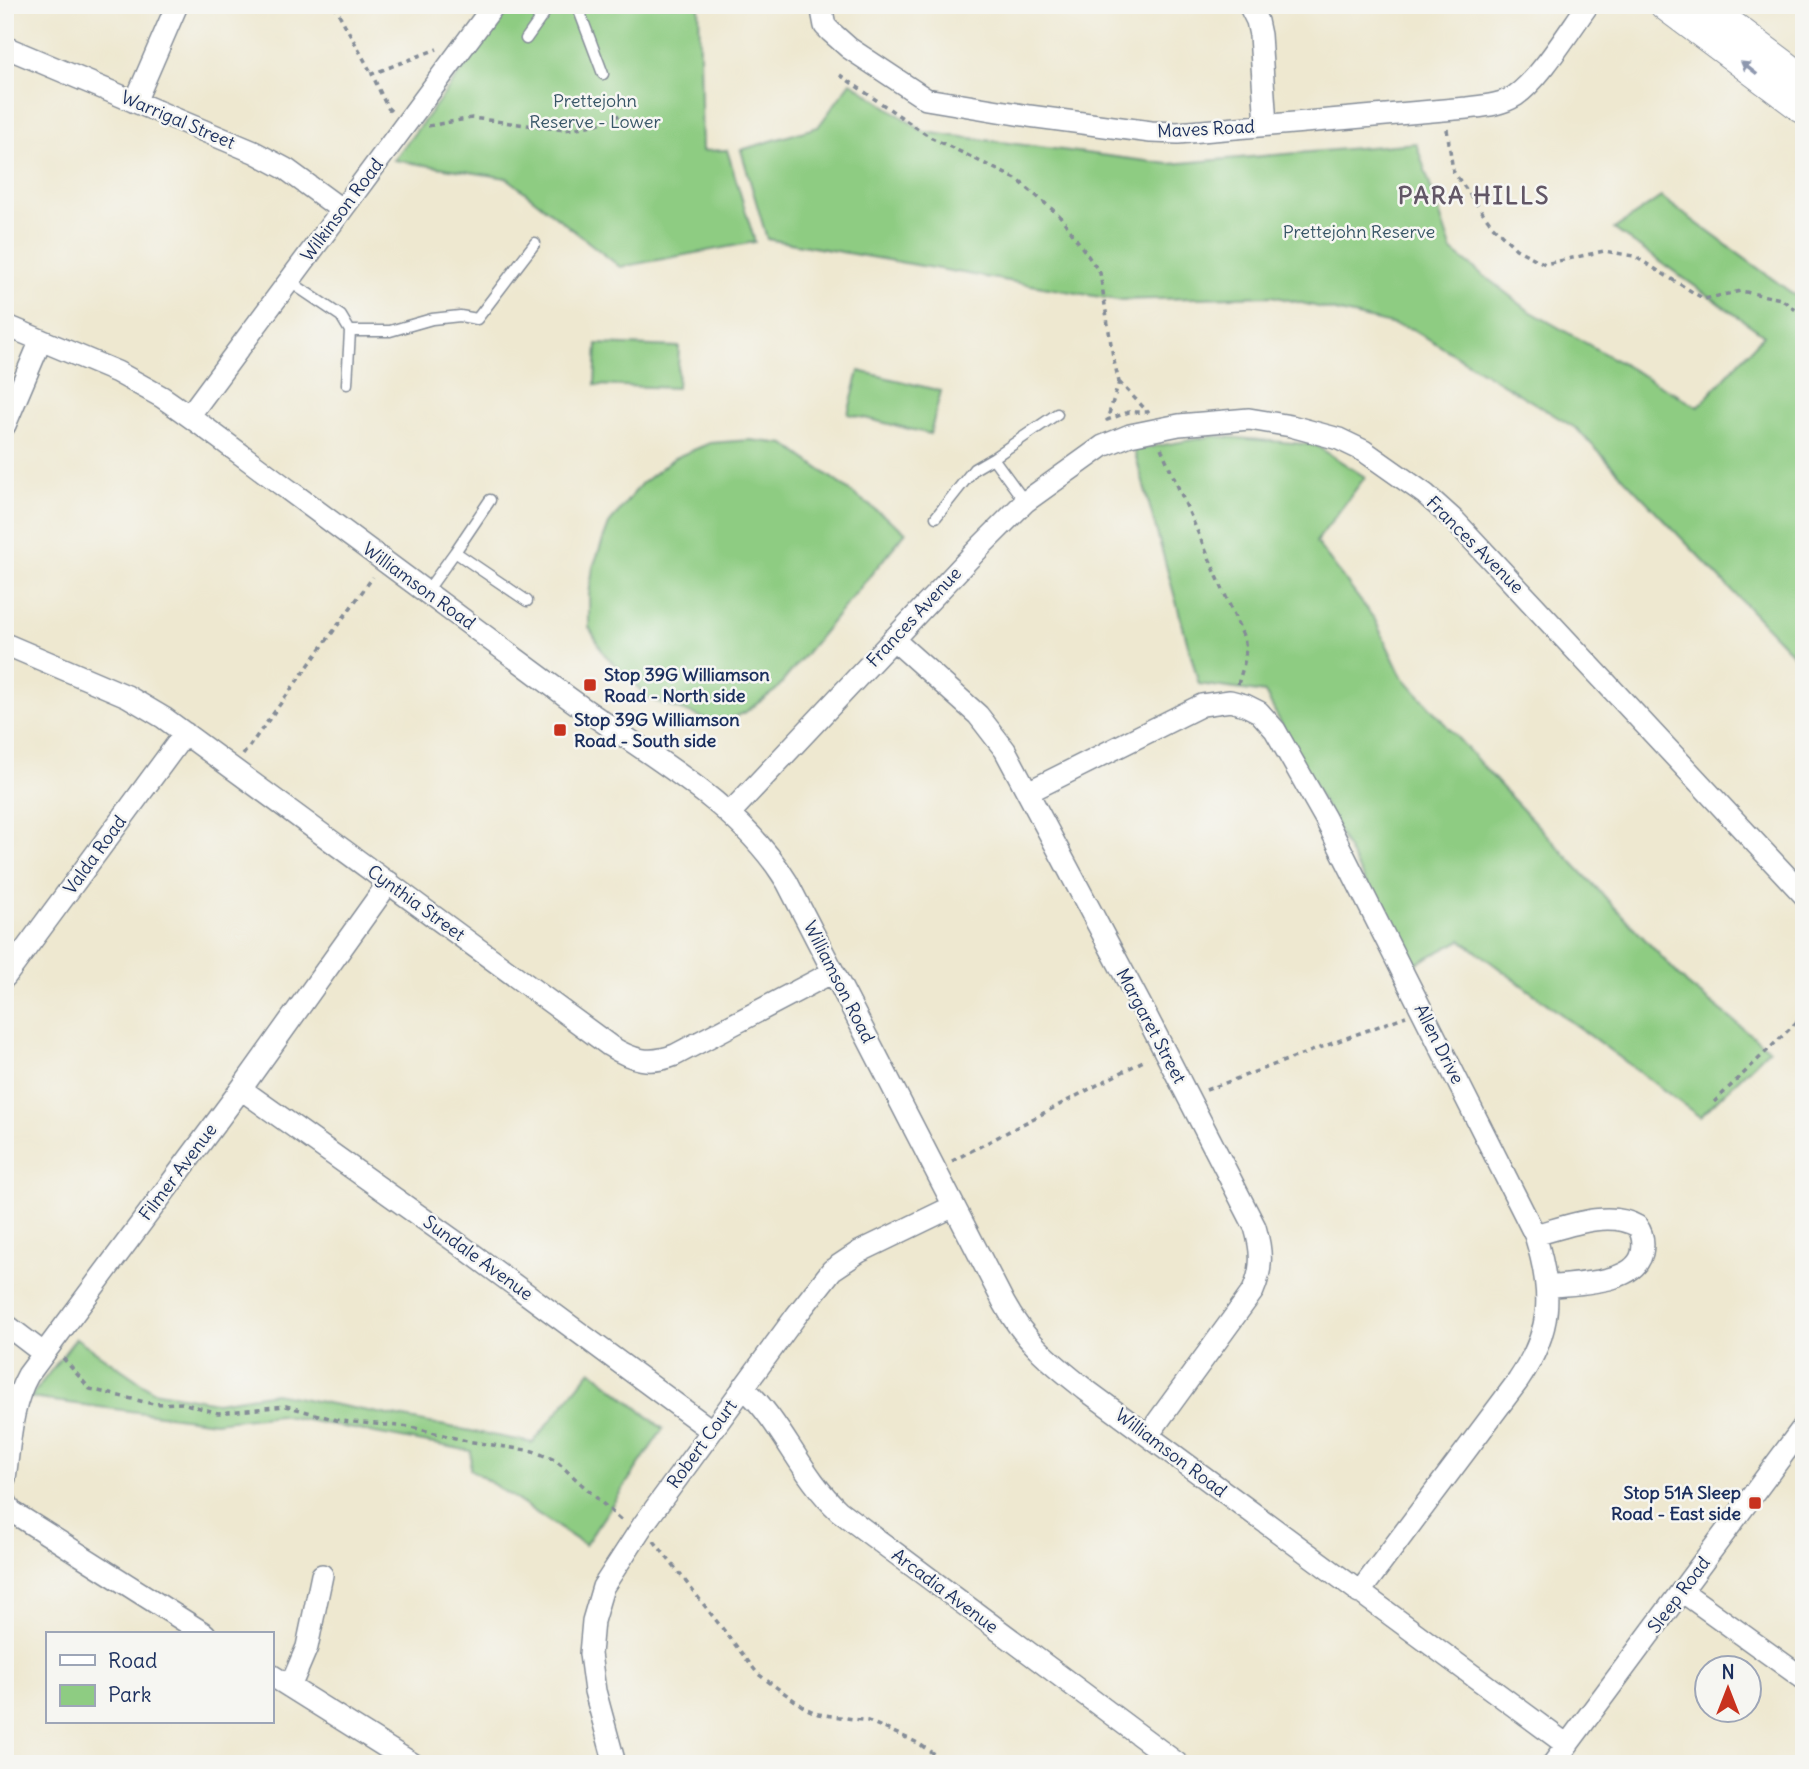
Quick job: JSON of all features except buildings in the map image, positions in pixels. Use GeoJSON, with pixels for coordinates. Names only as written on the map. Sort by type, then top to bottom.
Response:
{"type":"FeatureCollection","features":[{"type":"Feature","properties":{"kind":"main road"},"geometry":{"type":"LineString","coordinates":[[1665,5],[1804,109]]}},
{"type":"Feature","properties":{"kind":"main road"},"geometry":{"type":"LineString","coordinates":[[1704,5],[1804,80]]}},
{"type":"Feature","properties":{"kind":"street"},"geometry":{"type":"LineString","coordinates":[[135,102],[177,5]]}},
{"type":"Feature","properties":{"kind":"street","name":"Wilkinson Road"},"geometry":{"type":"LineString","coordinates":[[189,416],[494,5]]}},
{"type":"Feature","properties":{"kind":"street","name":"Maves Road"},"geometry":{"type":"LineString","coordinates":[[821,5],[825,26],[840,40],[918,95],[931,100],[1029,117],[1151,132],[1188,132],[1445,110],[1497,103],[1515,96],[1543,65],[1588,5]]}},
{"type":"Feature","properties":{"kind":"street"},"geometry":{"type":"LineString","coordinates":[[1249,5],[1260,35],[1266,125]]}},
{"type":"Feature","properties":{"kind":"street","name":"Warrigal Street"},"geometry":{"type":"LineString","coordinates":[[5,47],[270,160],[342,211]]}},
{"type":"Feature","properties":{"kind":"street","name":"Williamson Road"},"geometry":{"type":"LineString","coordinates":[[5,325],[117,372],[162,397],[750,832],[774,860],[1003,1303],[1023,1334],[1048,1360],[1567,1745]]}},
{"type":"Feature","properties":{"kind":"street"},"geometry":{"type":"LineString","coordinates":[[5,425],[41,340]]}},
{"type":"Feature","properties":{"kind":"street","name":"Frances Avenue"},"geometry":{"type":"LineString","coordinates":[[729,814],[1025,502],[1103,446],[1130,435],[1179,425],[1249,419],[1291,426],[1352,444],[1425,494],[1455,521],[1804,895]]}},
{"type":"Feature","properties":{"kind":"street","name":"Margaret Street"},"geometry":{"type":"LineString","coordinates":[[893,639],[987,724],[1005,750],[1255,1227],[1262,1264],[1259,1278],[1242,1307],[1148,1435]]}},
{"type":"Feature","properties":{"kind":"street","name":"Cynthia Street"},"geometry":{"type":"LineString","coordinates":[[5,643],[127,696],[185,733],[624,1054],[642,1061],[675,1055],[833,972]]}},
{"type":"Feature","properties":{"kind":"street","name":"Allen Drive"},"geometry":{"type":"LineString","coordinates":[[1028,792],[1202,705],[1230,701],[1252,708],[1270,723],[1298,770],[1535,1235],[1547,1287],[1544,1331],[1532,1359],[1359,1593]]}},
{"type":"Feature","properties":{"kind":"street","name":"Valda Road"},"geometry":{"type":"LineString","coordinates":[[5,977],[185,733]]}},
{"type":"Feature","properties":{"kind":"street","name":"Filmer Avenue"},"geometry":{"type":"LineString","coordinates":[[5,1478],[10,1417],[21,1387],[46,1349],[241,1089],[389,882]]}},
{"type":"Feature","properties":{"kind":"street","name":"Sundale Avenue"},"geometry":{"type":"LineString","coordinates":[[241,1089],[712,1430]]}},
{"type":"Feature","properties":{"kind":"street","name":"Robert Court"},"geometry":{"type":"LineString","coordinates":[[615,1764],[596,1691],[590,1654],[593,1621],[599,1597],[613,1570],[820,1284],[838,1266],[859,1252],[954,1206]]}},
{"type":"Feature","properties":{"kind":"street"},"geometry":{"type":"LineString","coordinates":[[1535,1235],[1594,1221],[1618,1219],[1637,1226],[1644,1245],[1638,1265],[1627,1274],[1547,1287]]}},
{"type":"Feature","properties":{"kind":"street"},"geometry":{"type":"LineString","coordinates":[[5,1324],[46,1349]]}},
{"type":"Feature","properties":{"kind":"street","name":"Arcadia Avenue"},"geometry":{"type":"LineString","coordinates":[[743,1387],[767,1412],[815,1486],[839,1511],[1178,1764]]}},
{"type":"Feature","properties":{"kind":"street","name":"Sleep Road"},"geometry":{"type":"LineString","coordinates":[[1553,1764],[1804,1426]]}},
{"type":"Feature","properties":{"kind":"street"},"geometry":{"type":"LineString","coordinates":[[5,1500],[11,1511],[202,1632]]}},
{"type":"Feature","properties":{"kind":"street"},"geometry":{"type":"LineString","coordinates":[[290,1687],[307,1647],[322,1575]]}},
{"type":"Feature","properties":{"kind":"street"},"geometry":{"type":"LineString","coordinates":[[1683,1592],[1804,1679]]}},
{"type":"Feature","properties":{"kind":"street"},"geometry":{"type":"LineString","coordinates":[[273,1676],[413,1764]]}},
{"type":"Feature","properties":{"kind":"lane"},"geometry":{"type":"LineString","coordinates":[[526,39],[550,5]]}},
{"type":"Feature","properties":{"kind":"lane"},"geometry":{"type":"LineString","coordinates":[[577,5],[603,74]]}},
{"type":"Feature","properties":{"kind":"lane"},"geometry":{"type":"LineString","coordinates":[[350,331],[390,331],[432,319],[460,316],[477,322],[535,243]]}},
{"type":"Feature","properties":{"kind":"lane"},"geometry":{"type":"LineString","coordinates":[[289,281],[347,322],[350,331],[347,384]]}},
{"type":"Feature","properties":{"kind":"lane"},"geometry":{"type":"LineString","coordinates":[[936,517],[974,469],[1057,414]]}},
{"type":"Feature","properties":{"kind":"lane"},"geometry":{"type":"LineString","coordinates":[[993,458],[1025,502]]}},
{"type":"Feature","properties":{"kind":"lane"},"geometry":{"type":"LineString","coordinates":[[427,591],[490,500]]}},
{"type":"Feature","properties":{"kind":"lane"},"geometry":{"type":"LineString","coordinates":[[455,552],[527,601]]}},
{"type":"Feature","properties":{"kind":"path"},"geometry":{"type":"LineString","coordinates":[[334,5],[387,107],[416,129],[472,118],[565,130],[594,125],[624,114]]}},
{"type":"Feature","properties":{"kind":"path"},"geometry":{"type":"LineString","coordinates":[[372,74],[435,48],[459,53]]}},
{"type":"Feature","properties":{"kind":"path"},"geometry":{"type":"LineString","coordinates":[[840,75],[930,137],[1018,180],[1059,216],[1100,273],[1112,358],[1119,382],[1147,412],[1129,412],[1107,420],[1119,382]]}},
{"type":"Feature","properties":{"kind":"path"},"geometry":{"type":"LineString","coordinates":[[1445,110],[1453,171],[1491,224],[1516,249],[1545,264],[1604,251],[1634,256],[1704,299],[1741,291],[1781,299],[1804,316]]}},
{"type":"Feature","properties":{"kind":"path"},"geometry":{"type":"LineString","coordinates":[[1156,437],[1244,638],[1246,660],[1237,686]]}},
{"type":"Feature","properties":{"kind":"path"},"geometry":{"type":"LineString","coordinates":[[233,768],[373,577]]}},
{"type":"Feature","properties":{"kind":"path"},"geometry":{"type":"LineString","coordinates":[[1188,1097],[1422,1010]]}},
{"type":"Feature","properties":{"kind":"path"},"geometry":{"type":"LineString","coordinates":[[1714,1101],[1804,1015]]}},
{"type":"Feature","properties":{"kind":"path"},"geometry":{"type":"LineString","coordinates":[[935,1169],[1164,1050]]}},
{"type":"Feature","properties":{"kind":"path"},"geometry":{"type":"LineString","coordinates":[[46,1349],[90,1389],[153,1404],[182,1403],[218,1413],[286,1406],[340,1421],[411,1427],[467,1441],[533,1451],[555,1460],[640,1530],[758,1674],[805,1708],[818,1714],[869,1721],[918,1743],[948,1764]]}},
{"type":"Feature","properties":{"kind":"green space","name":"Prettejohn Reserve - Lower"},"geometry":{"type":"Polygon","coordinates":[[[512,5],[699,5],[702,151],[727,150],[755,242],[620,267],[507,178],[394,160],[512,5]]]}},
{"type":"Feature","properties":{"kind":"green space","name":"Prettejohn Reserve"},"geometry":{"type":"Polygon","coordinates":[[[851,82],[924,132],[1169,164],[1416,143],[1452,251],[1528,310],[1698,407],[1764,335],[1614,229],[1661,197],[1804,302],[1804,666],[1577,429],[1412,329],[1272,296],[1117,300],[767,239],[741,150],[818,127],[851,82]]]}},
{"type":"Feature","properties":{"kind":"green space"},"geometry":{"type":"Polygon","coordinates":[[[597,344],[679,347],[677,388],[595,385],[597,344]]]}},
{"type":"Feature","properties":{"kind":"green space"},"geometry":{"type":"Polygon","coordinates":[[[859,371],[941,391],[930,434],[848,414],[859,371]]]}},
{"type":"Feature","properties":{"kind":"green space"},"geometry":{"type":"Polygon","coordinates":[[[1214,436],[1315,445],[1365,477],[1316,542],[1375,620],[1401,675],[1508,794],[1687,984],[1769,1049],[1700,1117],[1461,940],[1410,967],[1265,693],[1199,684],[1134,450],[1214,436]]]}},
{"type":"Feature","properties":{"kind":"green space"},"geometry":{"type":"Polygon","coordinates":[[[750,440],[785,444],[906,532],[776,690],[744,713],[718,723],[649,699],[604,654],[589,627],[589,595],[593,567],[609,524],[641,484],[674,458],[710,443],[750,440]]]}},
{"type":"Feature","properties":{"kind":"green space"},"geometry":{"type":"Polygon","coordinates":[[[76,1338],[153,1391],[216,1402],[275,1393],[533,1443],[591,1370],[663,1429],[585,1545],[470,1469],[471,1451],[279,1415],[214,1422],[30,1398],[76,1338]]]}},
{"type":"Feature","properties":{"kind":"place","name":"Stop 39G Williamson Road - North side"},"geometry":{"type":"Point","coordinates":[590,685]}},
{"type":"Feature","properties":{"kind":"place","name":"Stop 39G Williamson Road - South side"},"geometry":{"type":"Point","coordinates":[560,730]}},
{"type":"Feature","properties":{"kind":"place","name":"Stop 51A Sleep Road - East side"},"geometry":{"type":"Point","coordinates":[1755,1503]}},
{"type":"Feature","properties":{"kind":"district","name":"PARA HILLS"},"geometry":{"type":"Point","coordinates":[1474,196]}}]}
